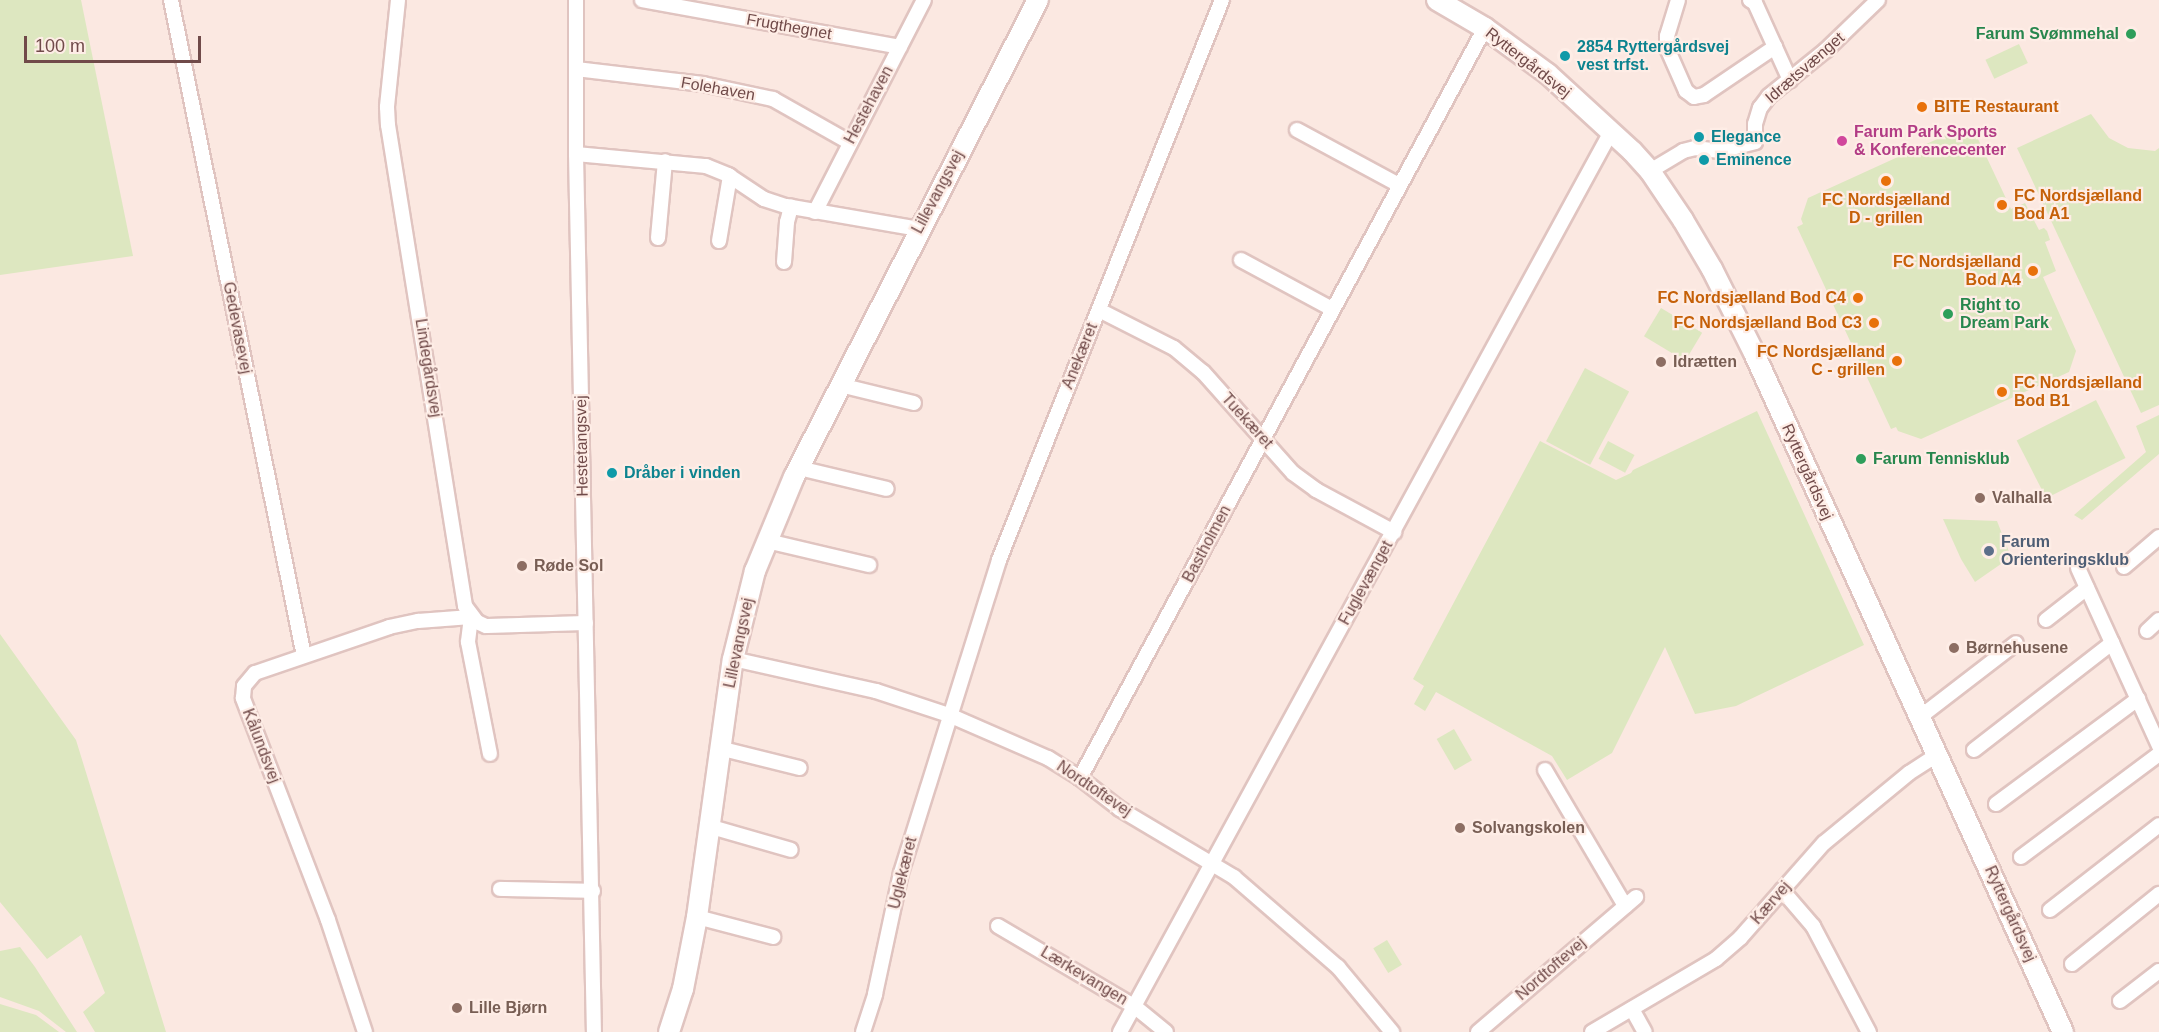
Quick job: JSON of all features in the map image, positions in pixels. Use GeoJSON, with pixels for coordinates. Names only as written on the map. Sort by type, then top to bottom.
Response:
{"type":"FeatureCollection","features":[{"type":"Feature","properties":{"kind":"street","name":"Gedevasevej"},"geometry":{"type":"LineString","coordinates":[[171,0],[304,656]]}},
{"type":"Feature","properties":{"kind":"street","name":"Lindegårdsvej"},"geometry":{"type":"LineString","coordinates":[[398,0],[387,107],[388,125],[465,606],[471,617]]}},
{"type":"Feature","properties":{"kind":"street","name":"Hestetangsvej"},"geometry":{"type":"LineString","coordinates":[[576,0],[576,154],[593,891],[594,1032]]}},
{"type":"Feature","properties":{"kind":"street","name":"Frugthegnet"},"geometry":{"type":"LineString","coordinates":[[642,0],[900,47]]}},
{"type":"Feature","properties":{"kind":"street","name":"Hestehaven"},"geometry":{"type":"LineString","coordinates":[[815,212],[924,0]]}},
{"type":"Feature","properties":{"kind":"street","name":"Lillevangsvej"},"geometry":{"type":"LineString","coordinates":[[669,1032],[683,989],[697,917],[733,659],[755,571],[799,468],[840,385],[1038,0]]}},
{"type":"Feature","properties":{"kind":"street","name":"Anekæret"},"geometry":{"type":"LineString","coordinates":[[949,715],[999,560],[1221,0]]}},
{"type":"Feature","properties":{"kind":"street","name":"Ryttergårdsvej"},"geometry":{"type":"LineString","coordinates":[[1437,0],[1485,27],[1541,69],[1611,132],[1650,171],[1715,275],[2063,1032]]}},
{"type":"Feature","properties":{"kind":"street"},"geometry":{"type":"LineString","coordinates":[[1678,0],[1667,36],[1667,48],[1686,91],[1694,97],[1704,95],[1775,47]]}},
{"type":"Feature","properties":{"kind":"street"},"geometry":{"type":"LineString","coordinates":[[1750,0],[1755,3],[1790,80]]}},
{"type":"Feature","properties":{"kind":"street","name":"Idrætsvænget"},"geometry":{"type":"LineString","coordinates":[[1650,171],[1683,151],[1695,148],[1720,151],[1755,142],[1755,124],[1760,108],[1769,96],[1826,50],[1878,0]]}},
{"type":"Feature","properties":{"kind":"street","name":"Bastholmen"},"geometry":{"type":"LineString","coordinates":[[1080,778],[1485,27]]}},
{"type":"Feature","properties":{"kind":"street","name":"Folehaven"},"geometry":{"type":"LineString","coordinates":[[576,69],[703,84],[773,99],[849,142]]}},
{"type":"Feature","properties":{"kind":"street"},"geometry":{"type":"LineString","coordinates":[[1297,130],[1399,185]]}},
{"type":"Feature","properties":{"kind":"street","name":"Fuglevænget"},"geometry":{"type":"LineString","coordinates":[[1120,1032],[1611,132]]}},
{"type":"Feature","properties":{"kind":"street"},"geometry":{"type":"LineString","coordinates":[[576,154],[706,166],[730,176],[764,199],[791,207],[919,229]]}},
{"type":"Feature","properties":{"kind":"street"},"geometry":{"type":"LineString","coordinates":[[658,238],[665,161]]}},
{"type":"Feature","properties":{"kind":"street"},"geometry":{"type":"LineString","coordinates":[[719,240],[730,176]]}},
{"type":"Feature","properties":{"kind":"street"},"geometry":{"type":"LineString","coordinates":[[784,262],[787,222],[791,207]]}},
{"type":"Feature","properties":{"kind":"street"},"geometry":{"type":"LineString","coordinates":[[1240,260],[1332,309]]}},
{"type":"Feature","properties":{"kind":"street","name":"Tuekæret"},"geometry":{"type":"LineString","coordinates":[[1099,310],[1174,348],[1203,372],[1293,473],[1316,490],[1394,532]]}},
{"type":"Feature","properties":{"kind":"street"},"geometry":{"type":"LineString","coordinates":[[840,385],[914,403]]}},
{"type":"Feature","properties":{"kind":"street"},"geometry":{"type":"LineString","coordinates":[[799,468],[886,489]]}},
{"type":"Feature","properties":{"kind":"street"},"geometry":{"type":"LineString","coordinates":[[2124,567],[2159,537]]}},
{"type":"Feature","properties":{"kind":"street"},"geometry":{"type":"LineString","coordinates":[[767,541],[869,565]]}},
{"type":"Feature","properties":{"kind":"street"},"geometry":{"type":"LineString","coordinates":[[2078,568],[2159,746]]}},
{"type":"Feature","properties":{"kind":"street"},"geometry":{"type":"LineString","coordinates":[[2046,620],[2087,588]]}},
{"type":"Feature","properties":{"kind":"street","name":"Kålundsvej"},"geometry":{"type":"LineString","coordinates":[[365,1032],[328,920],[243,698],[244,686],[255,673],[388,627],[418,621],[471,617]]}},
{"type":"Feature","properties":{"kind":"street"},"geometry":{"type":"LineString","coordinates":[[490,754],[468,642],[471,617],[486,626],[586,623]]}},
{"type":"Feature","properties":{"kind":"street"},"geometry":{"type":"LineString","coordinates":[[2147,631],[2159,620]]}},
{"type":"Feature","properties":{"kind":"street"},"geometry":{"type":"LineString","coordinates":[[1920,717],[2016,643]]}},
{"type":"Feature","properties":{"kind":"street"},"geometry":{"type":"LineString","coordinates":[[1974,750],[2112,644]]}},
{"type":"Feature","properties":{"kind":"street","name":"Nordtoftevej"},"geometry":{"type":"LineString","coordinates":[[733,659],[876,691],[949,715],[1024,745],[1080,778],[1120,809],[1213,862],[1338,967],[1392,1032]]}},
{"type":"Feature","properties":{"kind":"street"},"geometry":{"type":"LineString","coordinates":[[1996,804],[2138,699]]}},
{"type":"Feature","properties":{"kind":"street","name":"Uglekæret"},"geometry":{"type":"LineString","coordinates":[[863,1032],[875,994],[901,873],[949,715]]}},
{"type":"Feature","properties":{"kind":"street"},"geometry":{"type":"LineString","coordinates":[[719,748],[800,768]]}},
{"type":"Feature","properties":{"kind":"street"},"geometry":{"type":"LineString","coordinates":[[2021,858],[2159,754]]}},
{"type":"Feature","properties":{"kind":"street","name":"Kærvej"},"geometry":{"type":"LineString","coordinates":[[1592,1032],[1716,959],[1741,937],[1824,843],[1909,773],[1937,755]]}},
{"type":"Feature","properties":{"kind":"street"},"geometry":{"type":"LineString","coordinates":[[1545,770],[1625,906]]}},
{"type":"Feature","properties":{"kind":"street"},"geometry":{"type":"LineString","coordinates":[[2050,910],[2159,825]]}},
{"type":"Feature","properties":{"kind":"street"},"geometry":{"type":"LineString","coordinates":[[708,826],[791,850]]}},
{"type":"Feature","properties":{"kind":"street"},"geometry":{"type":"LineString","coordinates":[[500,889],[593,891]]}},
{"type":"Feature","properties":{"kind":"street"},"geometry":{"type":"LineString","coordinates":[[1782,890],[1813,926],[1869,1032]]}},
{"type":"Feature","properties":{"kind":"street"},"geometry":{"type":"LineString","coordinates":[[2072,964],[2159,894]]}},
{"type":"Feature","properties":{"kind":"street","name":"Nordtoftevej"},"geometry":{"type":"LineString","coordinates":[[1478,1032],[1636,897]]}},
{"type":"Feature","properties":{"kind":"street"},"geometry":{"type":"LineString","coordinates":[[697,917],[773,937]]}},
{"type":"Feature","properties":{"kind":"street","name":"Lærkevangen"},"geometry":{"type":"LineString","coordinates":[[998,926],[1134,1006],[1166,1032]]}},
{"type":"Feature","properties":{"kind":"street"},"geometry":{"type":"LineString","coordinates":[[2120,1001],[2159,971]]}},
{"type":"Feature","properties":{"kind":"street"},"geometry":{"type":"LineString","coordinates":[[1632,1009],[1645,1032]]}},
{"type":"Feature","properties":{"kind":"green space"},"geometry":{"type":"Polygon","coordinates":[[[0,0],[81,0],[133,256],[0,275],[0,0]]]}},
{"type":"Feature","properties":{"kind":"green space"},"geometry":{"type":"Polygon","coordinates":[[[2019,44],[2028,63],[1994,79],[1985,60],[2019,44]]]}},
{"type":"Feature","properties":{"kind":"green space"},"geometry":{"type":"Polygon","coordinates":[[[2091,114],[2109,138],[2128,148],[2155,151],[2159,148],[2159,405],[2141,413],[2017,148],[2091,114]]]}},
{"type":"Feature","properties":{"kind":"green space","name":"Right to Dream Park"},"geometry":{"type":"Polygon","coordinates":[[[1957,130],[1978,139],[2011,209],[2025,203],[2039,230],[2044,228],[2047,231],[2050,240],[2045,242],[2056,271],[2043,277],[2076,351],[2069,372],[1921,439],[1898,431],[1896,427],[1891,429],[1797,227],[1803,224],[1801,219],[1808,198],[1957,130]]]}},
{"type":"Feature","properties":{"kind":"green space"},"geometry":{"type":"Polygon","coordinates":[[[1661,308],[1702,333],[1685,361],[1644,336],[1661,308]]]}},
{"type":"Feature","properties":{"kind":"green space"},"geometry":{"type":"Polygon","coordinates":[[[1585,368],[1629,391],[1590,465],[1546,441],[1585,368]]]}},
{"type":"Feature","properties":{"kind":"green space"},"geometry":{"type":"Polygon","coordinates":[[[2096,400],[2126,458],[2046,498],[2017,440],[2096,400]]]}},
{"type":"Feature","properties":{"kind":"green space"},"geometry":{"type":"Polygon","coordinates":[[[1757,411],[1864,645],[1736,706],[1695,714],[1665,647],[1612,753],[1567,780],[1552,756],[1436,692],[1425,711],[1414,704],[1424,686],[1413,679],[1540,441],[1616,480],[1757,411]]]}},
{"type":"Feature","properties":{"kind":"green space"},"geometry":{"type":"Polygon","coordinates":[[[2159,415],[2159,454],[2082,520],[2074,515],[2146,452],[2136,426],[2159,415]]]}},
{"type":"Feature","properties":{"kind":"green space"},"geometry":{"type":"Polygon","coordinates":[[[1608,441],[1634,455],[1625,473],[1599,459],[1608,441]]]}},
{"type":"Feature","properties":{"kind":"green space"},"geometry":{"type":"Polygon","coordinates":[[[1943,519],[1997,521],[2011,557],[1975,582],[1961,559],[1943,519]]]}},
{"type":"Feature","properties":{"kind":"green space"},"geometry":{"type":"Polygon","coordinates":[[[0,634],[76,740],[166,1032],[95,1032],[83,1012],[105,993],[81,935],[47,959],[0,902],[0,634]]]}},
{"type":"Feature","properties":{"kind":"green space"},"geometry":{"type":"Polygon","coordinates":[[[1454,729],[1472,760],[1455,770],[1437,739],[1454,729]]]}},
{"type":"Feature","properties":{"kind":"green space"},"geometry":{"type":"Polygon","coordinates":[[[1387,940],[1402,965],[1388,973],[1373,948],[1387,940]]]}},
{"type":"Feature","properties":{"kind":"green space"},"geometry":{"type":"Polygon","coordinates":[[[20,947],[77,1032],[66,1032],[39,1011],[0,997],[0,951],[20,947]]]}},
{"type":"Feature","properties":{"kind":"green space"},"geometry":{"type":"Polygon","coordinates":[[[0,1004],[36,1015],[59,1032],[0,1032],[0,1004]]]}},
{"type":"Feature","properties":{"kind":"place","name":"Farum Svømmehal"},"geometry":{"type":"Point","coordinates":[2131,34]}},
{"type":"Feature","properties":{"kind":"place","name":"2854 Ryttergårdsvej vest trfst."},"geometry":{"type":"Point","coordinates":[1565,56]}},
{"type":"Feature","properties":{"kind":"place","name":"BITE Restaurant"},"geometry":{"type":"Point","coordinates":[1922,107]}},
{"type":"Feature","properties":{"kind":"place","name":"Elegance"},"geometry":{"type":"Point","coordinates":[1699,137]}},
{"type":"Feature","properties":{"kind":"place","name":"Farum Park Sports & Konferencecenter"},"geometry":{"type":"Point","coordinates":[1842,141]}},
{"type":"Feature","properties":{"kind":"place","name":"Eminence"},"geometry":{"type":"Point","coordinates":[1704,160]}},
{"type":"Feature","properties":{"kind":"place","name":"FC Nordsjælland D - grillen"},"geometry":{"type":"Point","coordinates":[1886,181]}},
{"type":"Feature","properties":{"kind":"place","name":"FC Nordsjælland Bod A1"},"geometry":{"type":"Point","coordinates":[2002,205]}},
{"type":"Feature","properties":{"kind":"place","name":"FC Nordsjælland Bod A4"},"geometry":{"type":"Point","coordinates":[2033,271]}},
{"type":"Feature","properties":{"kind":"place","name":"FC Nordsjælland Bod C4"},"geometry":{"type":"Point","coordinates":[1858,298]}},
{"type":"Feature","properties":{"kind":"place","name":"Right to Dream Park"},"geometry":{"type":"Point","coordinates":[1948,314]}},
{"type":"Feature","properties":{"kind":"place","name":"FC Nordsjælland Bod C3"},"geometry":{"type":"Point","coordinates":[1874,323]}},
{"type":"Feature","properties":{"kind":"place","name":"FC Nordsjælland C - grillen"},"geometry":{"type":"Point","coordinates":[1897,361]}},
{"type":"Feature","properties":{"kind":"place","name":"Idrætten"},"geometry":{"type":"Point","coordinates":[1661,362]}},
{"type":"Feature","properties":{"kind":"place","name":"FC Nordsjælland Bod B1"},"geometry":{"type":"Point","coordinates":[2002,392]}},
{"type":"Feature","properties":{"kind":"place","name":"Farum Tennisklub"},"geometry":{"type":"Point","coordinates":[1861,459]}},
{"type":"Feature","properties":{"kind":"place","name":"Dråber i vinden"},"geometry":{"type":"Point","coordinates":[612,473]}},
{"type":"Feature","properties":{"kind":"place","name":"Valhalla"},"geometry":{"type":"Point","coordinates":[1980,498]}},
{"type":"Feature","properties":{"kind":"place","name":"Farum Orienteringsklub"},"geometry":{"type":"Point","coordinates":[1989,551]}},
{"type":"Feature","properties":{"kind":"place","name":"Røde Sol"},"geometry":{"type":"Point","coordinates":[522,566]}},
{"type":"Feature","properties":{"kind":"place","name":"Børnehusene"},"geometry":{"type":"Point","coordinates":[1954,648]}},
{"type":"Feature","properties":{"kind":"place","name":"Solvangskolen"},"geometry":{"type":"Point","coordinates":[1460,828]}},
{"type":"Feature","properties":{"kind":"place","name":"Lille Bjørn"},"geometry":{"type":"Point","coordinates":[457,1008]}}]}
